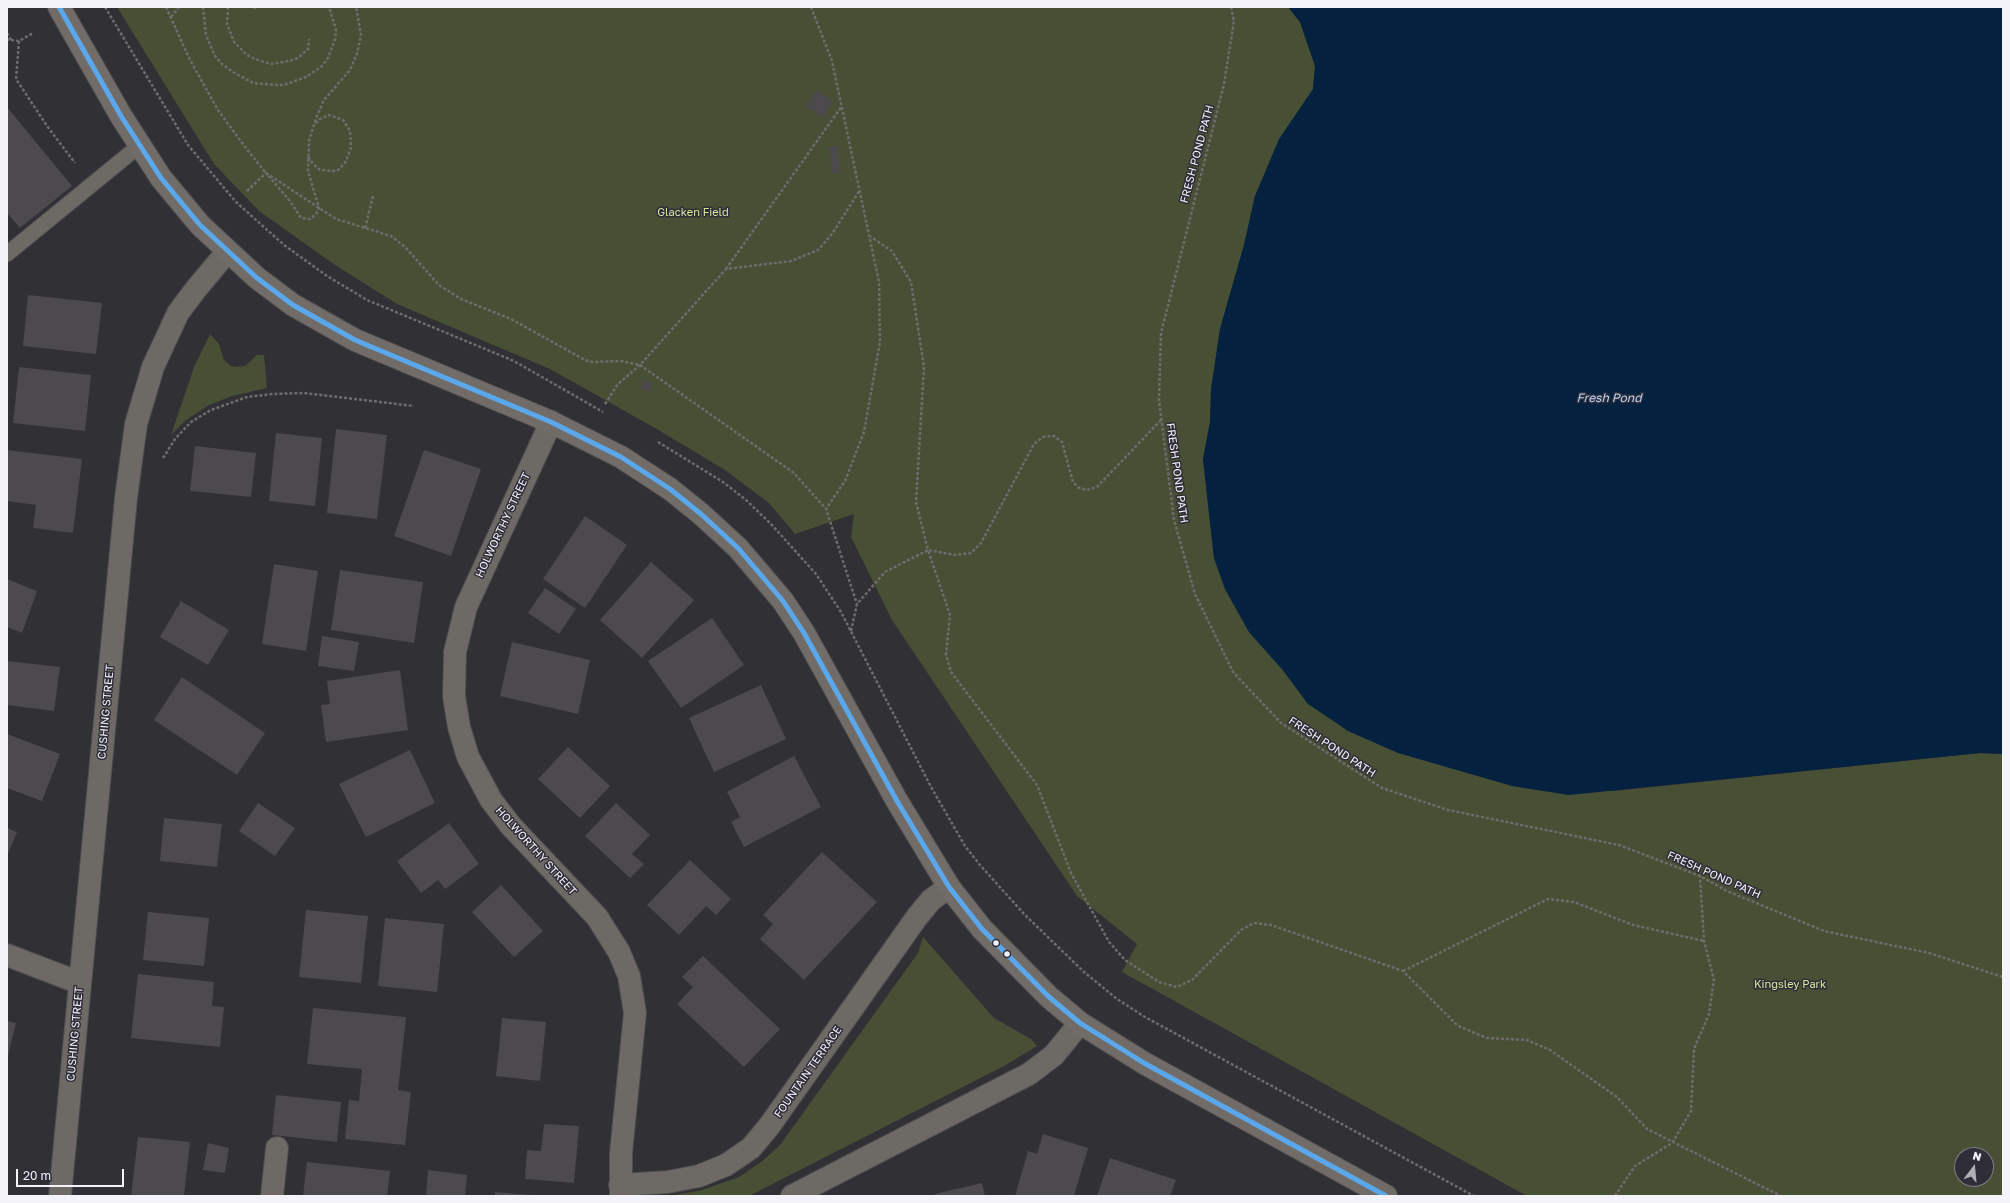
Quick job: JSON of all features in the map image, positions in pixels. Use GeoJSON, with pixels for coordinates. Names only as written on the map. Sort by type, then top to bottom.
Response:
{"type":"FeatureCollection","features":[{"type":"Feature","properties":{"kind":"street"},"geometry":{"type":"LineString","coordinates":[[59,7],[139,146],[185,209],[227,252],[277,293],[335,330],[371,348],[552,422],[621,456],[655,477],[701,514],[749,560],[783,601],[811,644],[897,801],[949,887],[994,942],[1049,997],[1080,1023],[1144,1063],[1386,1196]]}},
{"type":"Feature","properties":{"kind":"street","name":"CUSHING STREET"},"geometry":{"type":"LineString","coordinates":[[60,1196],[126,498],[136,424],[153,367],[178,313],[227,252]]}},
{"type":"Feature","properties":{"kind":"street","name":"HOLWORTHY STREET"},"geometry":{"type":"LineString","coordinates":[[552,422],[466,607],[455,652],[454,696],[459,727],[466,750],[475,772],[491,800],[510,826],[597,917],[619,952],[626,970],[634,1001],[635,1021],[621,1154],[620,1191]]}},
{"type":"Feature","properties":{"kind":"street","name":"FOUNTAIN TERRACE"},"geometry":{"type":"LineString","coordinates":[[620,1191],[699,1176],[726,1165],[751,1148],[770,1125],[917,917],[931,900],[949,887]]}},
{"type":"Feature","properties":{"kind":"street"},"geometry":{"type":"LineString","coordinates":[[7,955],[80,983]]}},
{"type":"Feature","properties":{"kind":"street"},"geometry":{"type":"LineString","coordinates":[[792,1196],[1029,1074],[1054,1055],[1080,1023]]}},
{"type":"Feature","properties":{"kind":"street"},"geometry":{"type":"LineString","coordinates":[[272,1196],[277,1148]]}},
{"type":"Feature","properties":{"kind":"lane"},"geometry":{"type":"LineString","coordinates":[[7,254],[139,146]]}},
{"type":"Feature","properties":{"kind":"path"},"geometry":{"type":"LineString","coordinates":[[166,7],[196,71],[218,110],[245,147],[290,201],[300,218],[305,219],[313,217],[319,208]]}},
{"type":"Feature","properties":{"kind":"path"},"geometry":{"type":"LineString","coordinates":[[171,17],[179,7]]}},
{"type":"Feature","properties":{"kind":"path"},"geometry":{"type":"LineString","coordinates":[[203,7],[206,35],[215,56],[222,64],[253,83],[275,85],[284,85],[306,77],[322,66],[328,58],[336,39],[336,30],[329,7]]}},
{"type":"Feature","properties":{"kind":"path"},"geometry":{"type":"LineString","coordinates":[[228,7],[227,24],[234,42],[247,55],[256,59],[271,64],[298,58],[308,49],[309,38]]}},
{"type":"Feature","properties":{"kind":"path"},"geometry":{"type":"LineString","coordinates":[[319,208],[311,184],[308,156],[313,127],[324,100],[350,70],[357,54],[361,35],[356,7]]}},
{"type":"Feature","properties":{"kind":"path"},"geometry":{"type":"LineString","coordinates":[[811,7],[832,61],[843,105],[879,282],[880,342],[864,432],[845,481],[826,509]]}},
{"type":"Feature","properties":{"kind":"path","name":"FRESH POND PATH"},"geometry":{"type":"LineString","coordinates":[[1231,7],[1234,21],[1224,84],[1161,333],[1159,400],[1174,520],[1195,594],[1233,672],[1281,723],[1382,788],[1448,810],[1619,845],[1700,876],[1727,891],[1824,930],[1929,952],[2003,977]]}},
{"type":"Feature","properties":{"kind":"path"},"geometry":{"type":"LineString","coordinates":[[7,33],[9,40],[19,41],[33,33]]}},
{"type":"Feature","properties":{"kind":"path"},"geometry":{"type":"LineString","coordinates":[[19,41],[16,79],[47,126],[79,168]]}},
{"type":"Feature","properties":{"kind":"path"},"geometry":{"type":"LineString","coordinates":[[605,404],[618,384],[640,366],[726,268],[843,105]]}},
{"type":"Feature","properties":{"kind":"path"},"geometry":{"type":"LineString","coordinates":[[308,156],[313,164],[320,170],[334,171],[338,170],[345,163],[351,148],[350,130],[343,120],[329,115],[324,117],[313,127]]}},
{"type":"Feature","properties":{"kind":"path"},"geometry":{"type":"LineString","coordinates":[[247,191],[266,173]]}},
{"type":"Feature","properties":{"kind":"path"},"geometry":{"type":"LineString","coordinates":[[266,173],[336,219],[384,233],[398,241],[430,277],[448,292],[474,305],[512,318],[578,358],[592,362],[621,361],[640,366],[794,473],[826,509],[857,604]]}},
{"type":"Feature","properties":{"kind":"path"},"geometry":{"type":"LineString","coordinates":[[726,268],[791,261],[818,250],[832,234],[860,190]]}},
{"type":"Feature","properties":{"kind":"path"},"geometry":{"type":"LineString","coordinates":[[365,228],[373,196]]}},
{"type":"Feature","properties":{"kind":"path"},"geometry":{"type":"LineString","coordinates":[[870,237],[892,251],[911,282],[924,367],[916,502],[928,550],[950,615],[946,655],[952,672],[1037,785],[1070,873],[1109,942],[1125,960],[1159,982],[1177,986],[1192,980],[1241,930],[1254,923],[1271,925],[1403,971],[1458,1026],[1487,1038],[1526,1040],[1550,1050],[1617,1097],[1647,1129],[1672,1143],[1781,1196]]}},
{"type":"Feature","properties":{"kind":"path"},"geometry":{"type":"LineString","coordinates":[[160,464],[175,440],[191,422],[211,410],[247,398],[272,394],[304,393],[414,406]]}},
{"type":"Feature","properties":{"kind":"path"},"geometry":{"type":"LineString","coordinates":[[851,632],[857,604],[885,572],[928,550],[960,554],[971,553],[981,543],[1034,444],[1043,436],[1054,436],[1062,442],[1073,482],[1079,488],[1087,490],[1097,486],[1161,420]]}},
{"type":"Feature","properties":{"kind":"path"},"geometry":{"type":"LineString","coordinates":[[1615,1196],[1635,1166],[1672,1143],[1691,1110],[1694,1049],[1709,1014],[1714,980],[1704,941],[1700,876]]}},
{"type":"Feature","properties":{"kind":"path"},"geometry":{"type":"LineString","coordinates":[[1403,971],[1548,899],[1574,902],[1633,925],[1704,941]]}},
{"type":"Feature","properties":{"kind":"green space"},"geometry":{"type":"Polygon","coordinates":[[[117,7],[1288,7],[1300,22],[1315,66],[1313,89],[1298,113],[1255,196],[1244,245],[1220,329],[1211,390],[1210,422],[1203,459],[1214,558],[1225,589],[1249,632],[1282,669],[1308,704],[1512,786],[1539,790],[1614,791],[1980,753],[2003,754],[2003,1196],[1527,1196],[1122,972],[1137,944],[1077,896],[892,620],[851,537],[854,514],[795,534],[769,503],[725,470],[655,428],[550,369],[397,304],[335,265],[259,211],[214,164],[117,7]]]}},
{"type":"Feature","properties":{"kind":"green space"},"geometry":{"type":"Polygon","coordinates":[[[210,334],[219,344],[224,360],[231,366],[245,366],[257,355],[264,355],[267,388],[232,396],[209,405],[185,421],[171,435],[194,367],[210,334]]]}},
{"type":"Feature","properties":{"kind":"green space"},"geometry":{"type":"Polygon","coordinates":[[[923,937],[994,1018],[1031,1039],[1037,1046],[1006,1065],[749,1196],[670,1196],[702,1190],[739,1177],[761,1162],[780,1145],[918,953],[923,937]]]}},
{"type":"Feature","properties":{"kind":"water","name":"Fresh Pond"},"geometry":{"type":"Polygon","coordinates":[[[1288,7],[2003,7],[2003,754],[1980,753],[1569,795],[1512,786],[1398,753],[1348,731],[1308,704],[1282,669],[1249,632],[1225,589],[1214,558],[1203,459],[1210,422],[1211,390],[1220,329],[1244,245],[1255,196],[1279,139],[1313,89],[1315,66],[1300,22],[1288,7]]]}},
{"type":"Feature","properties":{"kind":"building"},"geometry":{"type":"Polygon","coordinates":[[[817,90],[833,102],[822,118],[806,106],[817,90]]]}},
{"type":"Feature","properties":{"kind":"building"},"geometry":{"type":"Polygon","coordinates":[[[7,107],[72,186],[20,228],[7,213],[7,107]]]}},
{"type":"Feature","properties":{"kind":"building"},"geometry":{"type":"Polygon","coordinates":[[[829,146],[838,146],[840,172],[832,173],[829,146]]]}},
{"type":"Feature","properties":{"kind":"building"},"geometry":{"type":"Polygon","coordinates":[[[28,295],[102,303],[96,354],[23,346],[28,295]]]}},
{"type":"Feature","properties":{"kind":"building"},"geometry":{"type":"Polygon","coordinates":[[[19,367],[91,375],[85,431],[13,423],[19,367]]]}},
{"type":"Feature","properties":{"kind":"building"},"geometry":{"type":"Polygon","coordinates":[[[643,380],[652,382],[650,391],[641,389],[643,380]]]}},
{"type":"Feature","properties":{"kind":"building"},"geometry":{"type":"Polygon","coordinates":[[[336,429],[387,435],[377,519],[327,513],[336,429]]]}},
{"type":"Feature","properties":{"kind":"building"},"geometry":{"type":"Polygon","coordinates":[[[276,433],[322,438],[315,506],[269,501],[276,433]]]}},
{"type":"Feature","properties":{"kind":"building"},"geometry":{"type":"Polygon","coordinates":[[[195,446],[256,453],[251,497],[190,491],[195,446]]]}},
{"type":"Feature","properties":{"kind":"building"},"geometry":{"type":"Polygon","coordinates":[[[7,450],[82,459],[73,533],[33,528],[36,505],[7,501],[7,450]]]}},
{"type":"Feature","properties":{"kind":"building"},"geometry":{"type":"Polygon","coordinates":[[[424,450],[481,469],[451,556],[394,536],[424,450]]]}},
{"type":"Feature","properties":{"kind":"building"},"geometry":{"type":"Polygon","coordinates":[[[585,516],[627,545],[585,608],[543,579],[585,516]]]}},
{"type":"Feature","properties":{"kind":"building"},"geometry":{"type":"Polygon","coordinates":[[[651,562],[694,600],[642,658],[600,620],[651,562]]]}},
{"type":"Feature","properties":{"kind":"building"},"geometry":{"type":"Polygon","coordinates":[[[274,564],[318,571],[306,651],[262,644],[274,564]]]}},
{"type":"Feature","properties":{"kind":"building"},"geometry":{"type":"Polygon","coordinates":[[[340,570],[423,582],[414,643],[331,630],[340,570]]]}},
{"type":"Feature","properties":{"kind":"building"},"geometry":{"type":"Polygon","coordinates":[[[7,579],[37,591],[22,633],[7,627],[7,579]]]}},
{"type":"Feature","properties":{"kind":"building"},"geometry":{"type":"Polygon","coordinates":[[[545,588],[576,609],[559,634],[528,613],[545,588]]]}},
{"type":"Feature","properties":{"kind":"building"},"geometry":{"type":"Polygon","coordinates":[[[181,601],[229,630],[208,665],[160,637],[181,601]]]}},
{"type":"Feature","properties":{"kind":"building"},"geometry":{"type":"Polygon","coordinates":[[[712,618],[744,665],[681,708],[648,661],[712,618]]]}},
{"type":"Feature","properties":{"kind":"building"},"geometry":{"type":"Polygon","coordinates":[[[322,636],[359,642],[354,671],[318,666],[322,636]]]}},
{"type":"Feature","properties":{"kind":"building"},"geometry":{"type":"Polygon","coordinates":[[[512,642],[590,660],[578,714],[500,696],[512,642]]]}},
{"type":"Feature","properties":{"kind":"building"},"geometry":{"type":"Polygon","coordinates":[[[7,661],[60,667],[54,711],[7,705],[7,661]]]}},
{"type":"Feature","properties":{"kind":"building"},"geometry":{"type":"Polygon","coordinates":[[[400,670],[408,730],[326,742],[321,705],[330,704],[327,681],[400,670]]]}},
{"type":"Feature","properties":{"kind":"building"},"geometry":{"type":"Polygon","coordinates":[[[182,677],[265,733],[237,775],[154,720],[182,677]]]}},
{"type":"Feature","properties":{"kind":"building"},"geometry":{"type":"Polygon","coordinates":[[[761,685],[786,739],[714,772],[689,718],[761,685]]]}},
{"type":"Feature","properties":{"kind":"building"},"geometry":{"type":"Polygon","coordinates":[[[7,734],[60,754],[42,801],[7,788],[7,734]]]}},
{"type":"Feature","properties":{"kind":"building"},"geometry":{"type":"Polygon","coordinates":[[[568,747],[610,786],[580,818],[538,779],[568,747]]]}},
{"type":"Feature","properties":{"kind":"building"},"geometry":{"type":"Polygon","coordinates":[[[410,750],[435,803],[366,837],[339,784],[410,750]]]}},
{"type":"Feature","properties":{"kind":"building"},"geometry":{"type":"Polygon","coordinates":[[[794,756],[821,807],[744,847],[731,822],[740,817],[727,792],[794,756]]]}},
{"type":"Feature","properties":{"kind":"building"},"geometry":{"type":"Polygon","coordinates":[[[258,803],[295,828],[275,856],[239,831],[258,803]]]}},
{"type":"Feature","properties":{"kind":"building"},"geometry":{"type":"Polygon","coordinates":[[[616,803],[650,835],[632,854],[644,864],[630,878],[585,836],[616,803]]]}},
{"type":"Feature","properties":{"kind":"building"},"geometry":{"type":"Polygon","coordinates":[[[164,818],[222,824],[217,867],[160,861],[164,818]]]}},
{"type":"Feature","properties":{"kind":"building"},"geometry":{"type":"Polygon","coordinates":[[[449,823],[479,864],[445,889],[438,880],[421,893],[397,861],[449,823]]]}},
{"type":"Feature","properties":{"kind":"building"},"geometry":{"type":"Polygon","coordinates":[[[7,828],[17,832],[7,856],[7,828]]]}},
{"type":"Feature","properties":{"kind":"building"},"geometry":{"type":"Polygon","coordinates":[[[822,852],[877,902],[804,980],[760,939],[773,924],[763,915],[822,852]]]}},
{"type":"Feature","properties":{"kind":"building"},"geometry":{"type":"Polygon","coordinates":[[[690,860],[731,899],[716,915],[706,906],[679,935],[647,905],[690,860]]]}},
{"type":"Feature","properties":{"kind":"building"},"geometry":{"type":"Polygon","coordinates":[[[501,885],[543,931],[514,957],[472,912],[501,885]]]}},
{"type":"Feature","properties":{"kind":"building"},"geometry":{"type":"Polygon","coordinates":[[[306,910],[368,916],[361,983],[299,977],[306,910]]]}},
{"type":"Feature","properties":{"kind":"building"},"geometry":{"type":"Polygon","coordinates":[[[148,912],[209,918],[204,966],[143,960],[148,912]]]}},
{"type":"Feature","properties":{"kind":"building"},"geometry":{"type":"Polygon","coordinates":[[[385,918],[444,924],[437,992],[378,986],[385,918]]]}},
{"type":"Feature","properties":{"kind":"building"},"geometry":{"type":"Polygon","coordinates":[[[703,956],[780,1029],[744,1067],[677,1004],[693,987],[682,977],[703,956]]]}},
{"type":"Feature","properties":{"kind":"building"},"geometry":{"type":"Polygon","coordinates":[[[138,974],[214,982],[212,1006],[224,1007],[220,1047],[131,1038],[138,974]]]}},
{"type":"Feature","properties":{"kind":"building"},"geometry":{"type":"Polygon","coordinates":[[[313,1008],[406,1017],[398,1090],[411,1092],[405,1145],[345,1139],[349,1100],[359,1101],[362,1069],[307,1064],[313,1008]]]}},
{"type":"Feature","properties":{"kind":"building"},"geometry":{"type":"Polygon","coordinates":[[[502,1018],[546,1022],[540,1081],[496,1076],[502,1018]]]}},
{"type":"Feature","properties":{"kind":"building"},"geometry":{"type":"Polygon","coordinates":[[[7,1021],[16,1023],[8,1056],[7,1056],[7,1021]]]}},
{"type":"Feature","properties":{"kind":"building"},"geometry":{"type":"Polygon","coordinates":[[[276,1095],[341,1102],[337,1142],[272,1135],[276,1095]]]}},
{"type":"Feature","properties":{"kind":"building"},"geometry":{"type":"Polygon","coordinates":[[[544,1124],[579,1126],[574,1183],[525,1179],[527,1150],[541,1151],[544,1124]]]}},
{"type":"Feature","properties":{"kind":"building"},"geometry":{"type":"Polygon","coordinates":[[[1043,1134],[1088,1148],[1074,1196],[1015,1196],[1028,1151],[1037,1154],[1043,1134]]]}},
{"type":"Feature","properties":{"kind":"building"},"geometry":{"type":"Polygon","coordinates":[[[138,1137],[190,1142],[184,1196],[131,1196],[138,1137]]]}},
{"type":"Feature","properties":{"kind":"building"},"geometry":{"type":"Polygon","coordinates":[[[208,1143],[229,1148],[225,1173],[203,1170],[208,1143]]]}},
{"type":"Feature","properties":{"kind":"building"},"geometry":{"type":"Polygon","coordinates":[[[1110,1158],[1176,1180],[1170,1196],[1097,1196],[1110,1158]]]}},
{"type":"Feature","properties":{"kind":"building"},"geometry":{"type":"Polygon","coordinates":[[[307,1162],[390,1171],[387,1196],[303,1196],[307,1162]]]}},
{"type":"Feature","properties":{"kind":"building"},"geometry":{"type":"Polygon","coordinates":[[[428,1170],[467,1175],[465,1196],[426,1196],[428,1170]]]}},
{"type":"Feature","properties":{"kind":"building"},"geometry":{"type":"Polygon","coordinates":[[[982,1183],[985,1196],[935,1196],[935,1194],[982,1183]]]}},
{"type":"Feature","properties":{"kind":"building"},"geometry":{"type":"Polygon","coordinates":[[[495,1192],[531,1195],[531,1196],[495,1196],[495,1192]]]}},
{"type":"Feature","properties":{"kind":"transit line"},"geometry":{"type":"LineString","coordinates":[[59,7],[121,116],[161,178],[200,225],[257,278],[293,305],[355,340],[551,422],[621,457],[670,489],[701,514],[738,548],[783,601],[804,633],[897,801],[949,887],[982,929],[1049,997],[1080,1023],[1144,1063],[1386,1196]]}},
{"type":"Feature","properties":{"kind":"park label","name":"Glacken Field"},"geometry":{"type":"Point","coordinates":[693,213]}},
{"type":"Feature","properties":{"kind":"park label","name":"Kingsley Park"},"geometry":{"type":"Point","coordinates":[1790,985]}}]}
